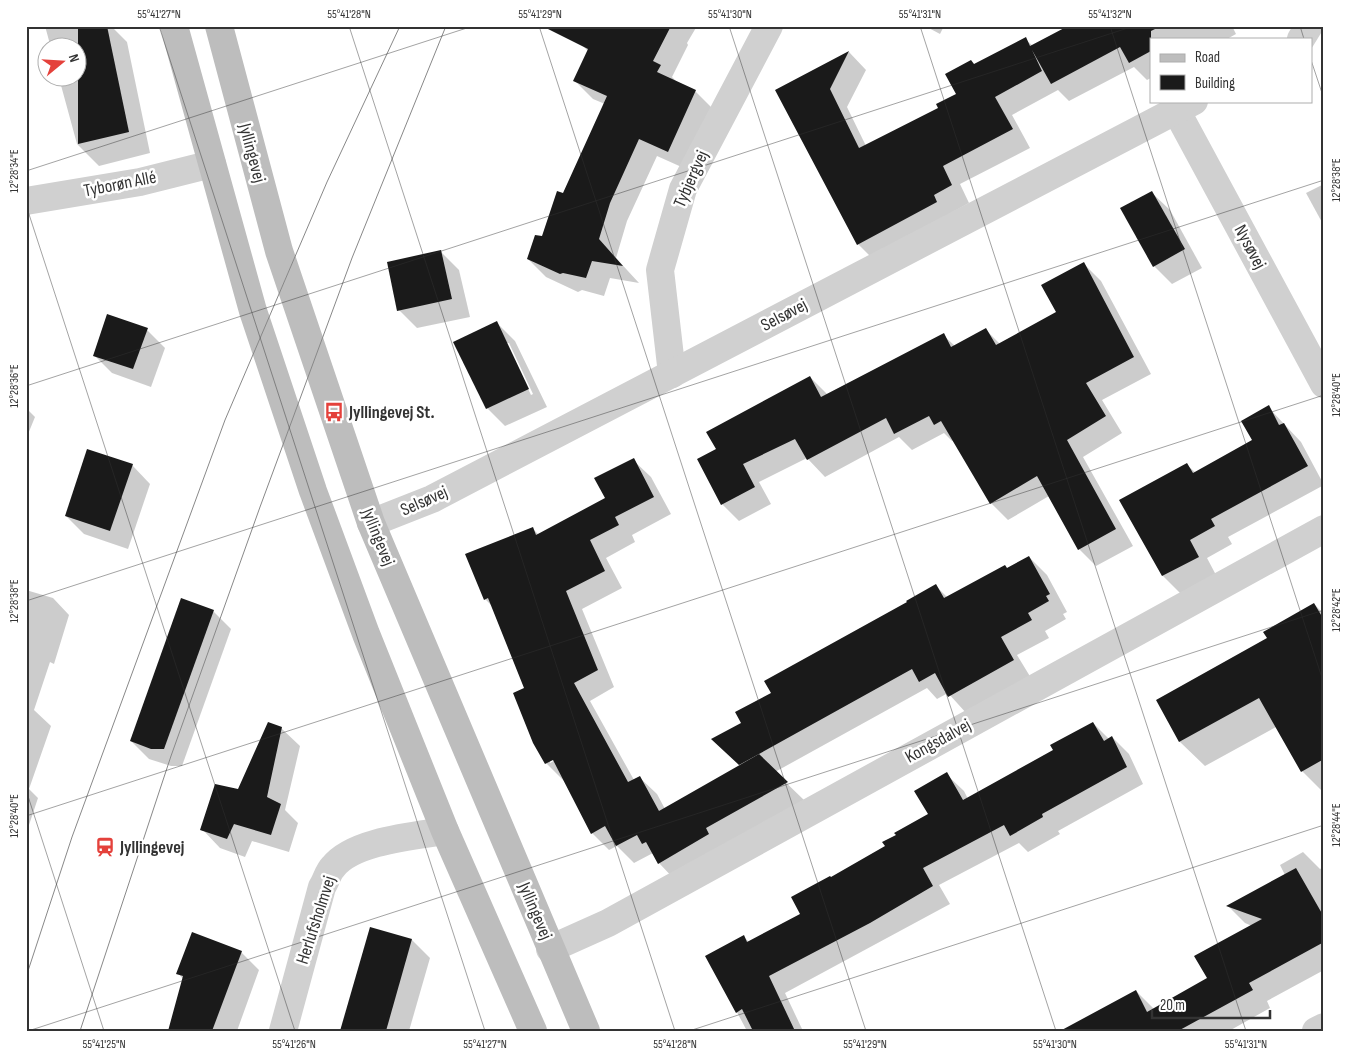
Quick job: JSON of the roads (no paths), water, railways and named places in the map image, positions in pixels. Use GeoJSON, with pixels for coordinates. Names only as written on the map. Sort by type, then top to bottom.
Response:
{"type":"FeatureCollection","features":[{"type":"Feature","properties":{"kind":"street"},"geometry":{"type":"LineString","coordinates":[[174,26],[253,311],[313,491],[366,634],[445,831],[533,1031]]}},
{"type":"Feature","properties":{"kind":"street","name":"Jyllingevej"},"geometry":{"type":"LineString","coordinates":[[219,26],[279,251],[371,523],[586,1031]]}},
{"type":"Feature","properties":{"kind":"street","name":"Tybjergvej"},"geometry":{"type":"LineString","coordinates":[[672,374],[660,270],[683,189],[769,26]]}},
{"type":"Feature","properties":{"kind":"street"},"geometry":{"type":"LineString","coordinates":[[1302,38],[1309,26]]}},
{"type":"Feature","properties":{"kind":"street","name":"Selsøvej"},"geometry":{"type":"LineString","coordinates":[[371,523],[432,499],[1185,106]]}},
{"type":"Feature","properties":{"kind":"street","name":"Nysøvej"},"geometry":{"type":"LineString","coordinates":[[1185,106],[1324,384]]}},
{"type":"Feature","properties":{"kind":"street","name":"Tyborøn Allé"},"geometry":{"type":"LineString","coordinates":[[26,201],[140,182],[212,164]]}},
{"type":"Feature","properties":{"kind":"street","name":"Kongsdalvej"},"geometry":{"type":"LineString","coordinates":[[550,948],[608,923],[1324,529]]}},
{"type":"Feature","properties":{"kind":"street","name":"Herlufsholmvej"},"geometry":{"type":"LineString","coordinates":[[283,1031],[322,887],[333,866],[352,852],[372,844],[445,831]]}},
{"type":"Feature","properties":{"kind":"street"},"geometry":{"type":"LineString","coordinates":[[1316,1031],[1324,1027]]}},
{"type":"Feature","properties":{"kind":"tram line"},"geometry":{"type":"LineString","coordinates":[[26,977],[72,837],[225,420],[327,182],[400,26]]}},
{"type":"Feature","properties":{"kind":"tram line"},"geometry":{"type":"LineString","coordinates":[[80,1031],[171,756],[260,507],[352,258],[446,26]]}},
{"type":"Feature","properties":{"kind":"place","name":"Jyllingevej St."},"geometry":{"type":"Point","coordinates":[334,412]}},
{"type":"Feature","properties":{"kind":"place","name":"Jyllingevej"},"geometry":{"type":"Point","coordinates":[105,847]}}]}
